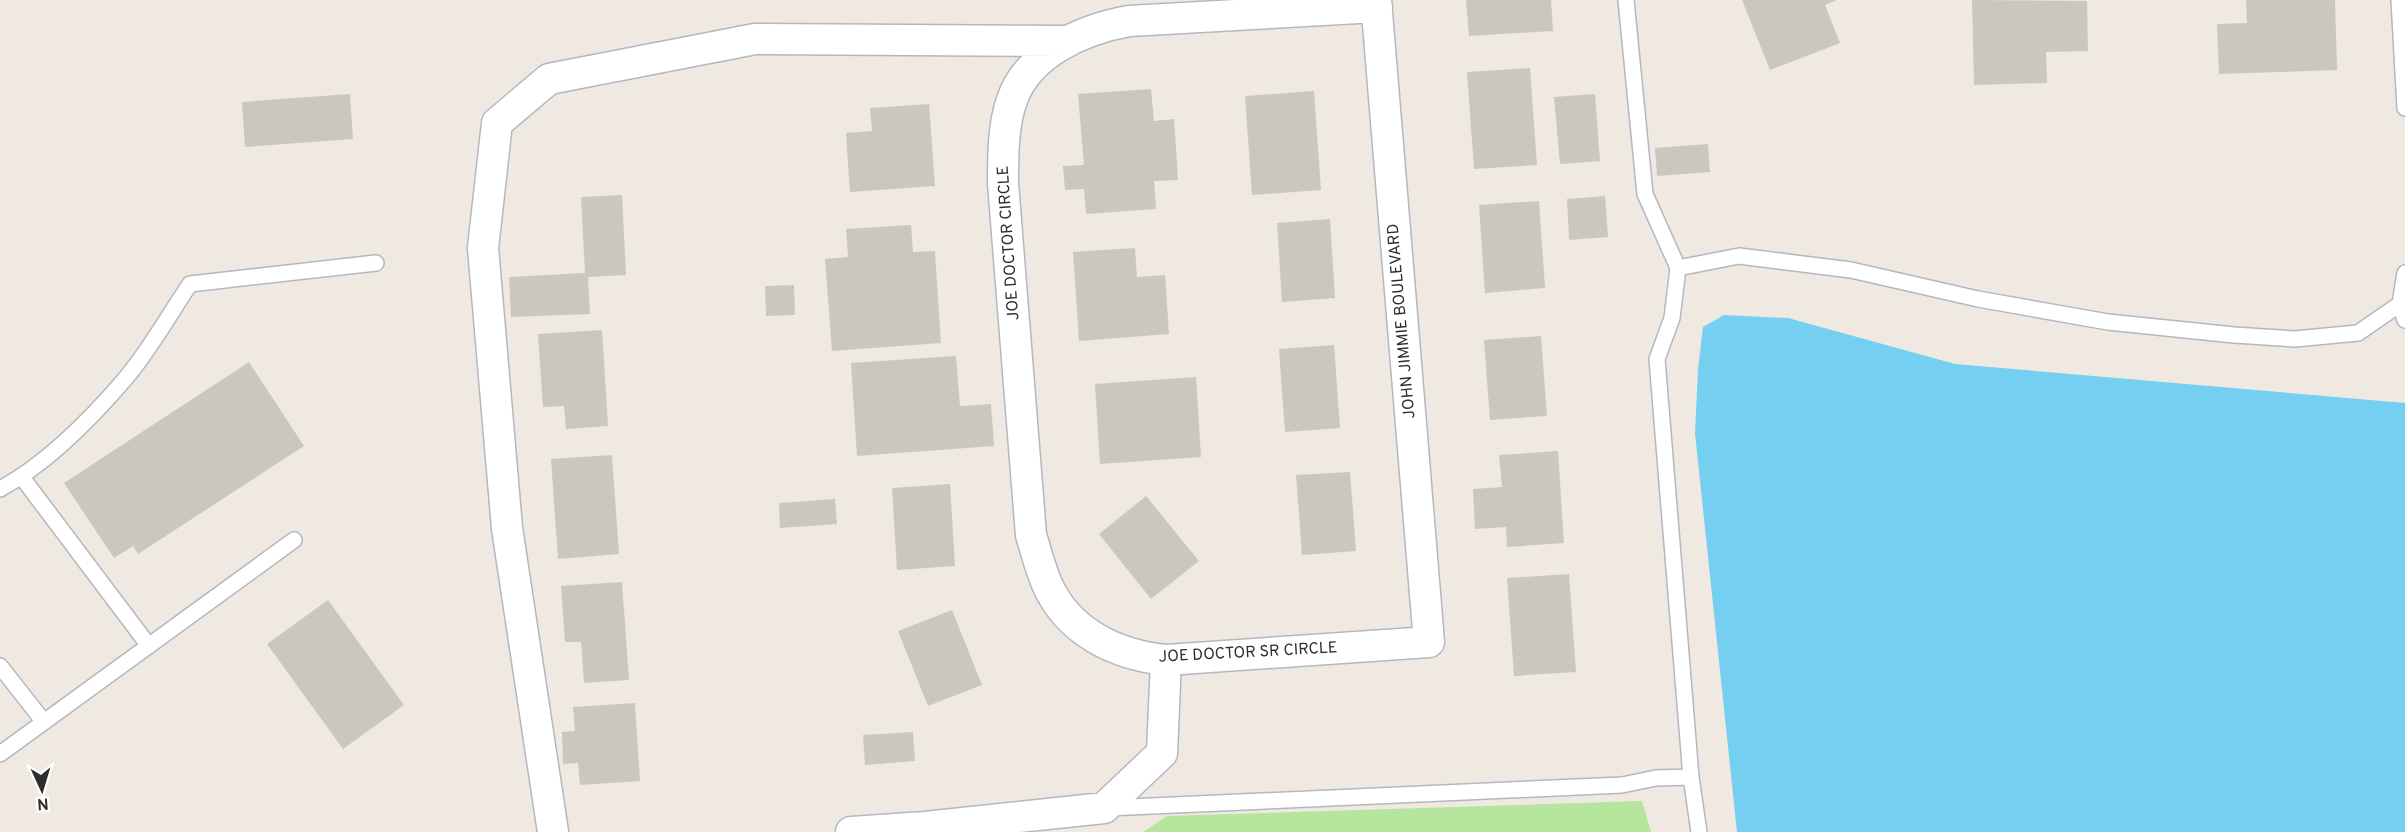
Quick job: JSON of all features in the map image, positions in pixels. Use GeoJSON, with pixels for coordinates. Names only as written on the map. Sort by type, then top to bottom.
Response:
{"type":"FeatureCollection","features":[{"type":"Feature","properties":{"kind":"street","name":"JOE DOCTOR CIRCLE"},"geometry":{"type":"LineString","coordinates":[[1016,350],[1003,183],[1003,151],[1012,100],[1025,76],[1038,63],[1068,41],[1103,26],[1129,21],[1376,4]]}},
{"type":"Feature","properties":{"kind":"street","name":"JOHN JIMMIE BOULEVARD"},"geometry":{"type":"LineString","coordinates":[[1376,4],[1429,642]]}},
{"type":"Feature","properties":{"kind":"street"},"geometry":{"type":"LineString","coordinates":[[553,832],[507,528],[483,248],[497,123],[549,79],[755,39],[1068,41]]}},
{"type":"Feature","properties":{"kind":"street","name":"JOE DOCTOR SR CIRCLE"},"geometry":{"type":"LineString","coordinates":[[1016,350],[1031,535],[1047,584],[1061,609],[1087,634],[1120,651],[1143,658],[1166,660],[1429,642]]}},
{"type":"Feature","properties":{"kind":"street"},"geometry":{"type":"LineString","coordinates":[[851,832],[925,830],[1104,808],[1162,753],[1166,660]]}},
{"type":"Feature","properties":{"kind":"lane"},"geometry":{"type":"LineString","coordinates":[[1626,0],[1645,194],[1678,268],[1672,318],[1657,359],[1691,777],[1699,832]]}},
{"type":"Feature","properties":{"kind":"lane"},"geometry":{"type":"LineString","coordinates":[[2399,0],[2405,108]]}},
{"type":"Feature","properties":{"kind":"lane"},"geometry":{"type":"LineString","coordinates":[[1678,268],[1739,256],[1851,270],[1978,298],[2108,322],[2295,339],[2358,333],[2400,304]]}},
{"type":"Feature","properties":{"kind":"lane"},"geometry":{"type":"LineString","coordinates":[[0,489],[60,446],[126,378],[190,284],[376,263]]}},
{"type":"Feature","properties":{"kind":"lane"},"geometry":{"type":"LineString","coordinates":[[2405,273],[2400,304],[2405,320]]}},
{"type":"Feature","properties":{"kind":"lane"},"geometry":{"type":"LineString","coordinates":[[21,476],[148,646]]}},
{"type":"Feature","properties":{"kind":"lane"},"geometry":{"type":"LineString","coordinates":[[0,754],[294,540]]}},
{"type":"Feature","properties":{"kind":"lane"},"geometry":{"type":"LineString","coordinates":[[0,666],[44,722]]}},
{"type":"Feature","properties":{"kind":"lane"},"geometry":{"type":"LineString","coordinates":[[1104,808],[1622,786],[1656,778],[1691,777]]}},
{"type":"Feature","properties":{"kind":"green space"},"geometry":{"type":"Polygon","coordinates":[[[1642,801],[1651,832],[1143,832],[1167,816],[1642,801]]]}},
{"type":"Feature","properties":{"kind":"water"},"geometry":{"type":"Polygon","coordinates":[[[1724,315],[1788,318],[1955,364],[2405,403],[2405,832],[1737,832],[1695,433],[1698,369],[1703,327],[1724,315]]]}},
{"type":"Feature","properties":{"kind":"building"},"geometry":{"type":"Polygon","coordinates":[[[1466,0],[1551,0],[1553,31],[1469,36],[1466,0]]]}},
{"type":"Feature","properties":{"kind":"building"},"geometry":{"type":"Polygon","coordinates":[[[1742,0],[1837,0],[1825,5],[1840,43],[1770,70],[1742,0]]]}},
{"type":"Feature","properties":{"kind":"building"},"geometry":{"type":"Polygon","coordinates":[[[1972,0],[2087,1],[2088,51],[2046,52],[2047,83],[1974,85],[1972,0]]]}},
{"type":"Feature","properties":{"kind":"building"},"geometry":{"type":"Polygon","coordinates":[[[2246,0],[2335,0],[2337,70],[2219,74],[2217,24],[2247,23],[2246,0]]]}},
{"type":"Feature","properties":{"kind":"building"},"geometry":{"type":"Polygon","coordinates":[[[1530,68],[1537,165],[1474,169],[1467,72],[1530,68]]]}},
{"type":"Feature","properties":{"kind":"building"},"geometry":{"type":"Polygon","coordinates":[[[1151,89],[1154,121],[1174,119],[1178,180],[1154,181],[1156,209],[1086,214],[1084,189],[1065,190],[1063,166],[1084,165],[1078,94],[1151,89]]]}},
{"type":"Feature","properties":{"kind":"building"},"geometry":{"type":"Polygon","coordinates":[[[1314,91],[1321,190],[1252,195],[1245,96],[1314,91]]]}},
{"type":"Feature","properties":{"kind":"building"},"geometry":{"type":"Polygon","coordinates":[[[350,94],[353,139],[245,147],[242,102],[350,94]]]}},
{"type":"Feature","properties":{"kind":"building"},"geometry":{"type":"Polygon","coordinates":[[[1595,94],[1600,161],[1560,164],[1554,97],[1595,94]]]}},
{"type":"Feature","properties":{"kind":"building"},"geometry":{"type":"Polygon","coordinates":[[[929,104],[935,186],[850,192],[846,133],[872,131],[870,108],[929,104]]]}},
{"type":"Feature","properties":{"kind":"building"},"geometry":{"type":"Polygon","coordinates":[[[1708,144],[1710,172],[1657,176],[1655,148],[1708,144]]]}},
{"type":"Feature","properties":{"kind":"building"},"geometry":{"type":"Polygon","coordinates":[[[622,195],[626,275],[588,277],[590,314],[511,317],[509,277],[585,273],[581,197],[622,195]]]}},
{"type":"Feature","properties":{"kind":"building"},"geometry":{"type":"Polygon","coordinates":[[[1605,196],[1608,237],[1569,240],[1567,199],[1605,196]]]}},
{"type":"Feature","properties":{"kind":"building"},"geometry":{"type":"Polygon","coordinates":[[[1539,201],[1545,288],[1485,293],[1479,205],[1539,201]]]}},
{"type":"Feature","properties":{"kind":"building"},"geometry":{"type":"Polygon","coordinates":[[[1330,219],[1335,298],[1282,302],[1277,223],[1330,219]]]}},
{"type":"Feature","properties":{"kind":"building"},"geometry":{"type":"Polygon","coordinates":[[[911,225],[913,252],[935,251],[941,343],[832,351],[825,259],[848,257],[846,229],[911,225]]]}},
{"type":"Feature","properties":{"kind":"building"},"geometry":{"type":"Polygon","coordinates":[[[1135,248],[1137,277],[1165,275],[1169,334],[1079,341],[1073,252],[1135,248]]]}},
{"type":"Feature","properties":{"kind":"building"},"geometry":{"type":"Polygon","coordinates":[[[794,285],[795,315],[766,316],[765,286],[794,285]]]}},
{"type":"Feature","properties":{"kind":"building"},"geometry":{"type":"Polygon","coordinates":[[[602,330],[608,426],[566,429],[564,406],[543,407],[538,334],[602,330]]]}},
{"type":"Feature","properties":{"kind":"building"},"geometry":{"type":"Polygon","coordinates":[[[1541,336],[1547,416],[1490,420],[1484,340],[1541,336]]]}},
{"type":"Feature","properties":{"kind":"building"},"geometry":{"type":"Polygon","coordinates":[[[1334,345],[1340,428],[1285,432],[1279,349],[1334,345]]]}},
{"type":"Feature","properties":{"kind":"building"},"geometry":{"type":"Polygon","coordinates":[[[956,356],[960,406],[991,404],[994,446],[857,456],[851,363],[956,356]]]}},
{"type":"Feature","properties":{"kind":"building"},"geometry":{"type":"Polygon","coordinates":[[[249,362],[304,446],[138,554],[133,546],[114,558],[64,483],[249,362]]]}},
{"type":"Feature","properties":{"kind":"building"},"geometry":{"type":"Polygon","coordinates":[[[1196,377],[1201,457],[1100,464],[1095,384],[1196,377]]]}},
{"type":"Feature","properties":{"kind":"building"},"geometry":{"type":"Polygon","coordinates":[[[1558,451],[1564,543],[1507,547],[1506,527],[1475,529],[1473,489],[1502,487],[1499,455],[1558,451]]]}},
{"type":"Feature","properties":{"kind":"building"},"geometry":{"type":"Polygon","coordinates":[[[612,455],[619,554],[558,559],[551,459],[612,455]]]}},
{"type":"Feature","properties":{"kind":"building"},"geometry":{"type":"Polygon","coordinates":[[[1350,472],[1356,551],[1302,555],[1296,475],[1350,472]]]}},
{"type":"Feature","properties":{"kind":"building"},"geometry":{"type":"Polygon","coordinates":[[[950,484],[955,566],[897,570],[892,488],[950,484]]]}},
{"type":"Feature","properties":{"kind":"building"},"geometry":{"type":"Polygon","coordinates":[[[1146,496],[1199,561],[1151,599],[1099,534],[1146,496]]]}},
{"type":"Feature","properties":{"kind":"building"},"geometry":{"type":"Polygon","coordinates":[[[835,499],[837,524],[780,528],[779,503],[835,499]]]}},
{"type":"Feature","properties":{"kind":"building"},"geometry":{"type":"Polygon","coordinates":[[[1569,574],[1576,672],[1514,676],[1507,578],[1569,574]]]}},
{"type":"Feature","properties":{"kind":"building"},"geometry":{"type":"Polygon","coordinates":[[[622,582],[629,680],[584,683],[581,642],[565,642],[561,586],[622,582]]]}},
{"type":"Feature","properties":{"kind":"building"},"geometry":{"type":"Polygon","coordinates":[[[328,600],[404,705],[343,749],[267,644],[328,600]]]}},
{"type":"Feature","properties":{"kind":"building"},"geometry":{"type":"Polygon","coordinates":[[[952,610],[982,685],[928,706],[898,631],[952,610]]]}},
{"type":"Feature","properties":{"kind":"building"},"geometry":{"type":"Polygon","coordinates":[[[635,703],[640,781],[580,785],[578,763],[563,764],[562,732],[575,731],[573,707],[635,703]]]}},
{"type":"Feature","properties":{"kind":"building"},"geometry":{"type":"Polygon","coordinates":[[[913,732],[915,761],[865,765],[863,735],[913,732]]]}}]}
